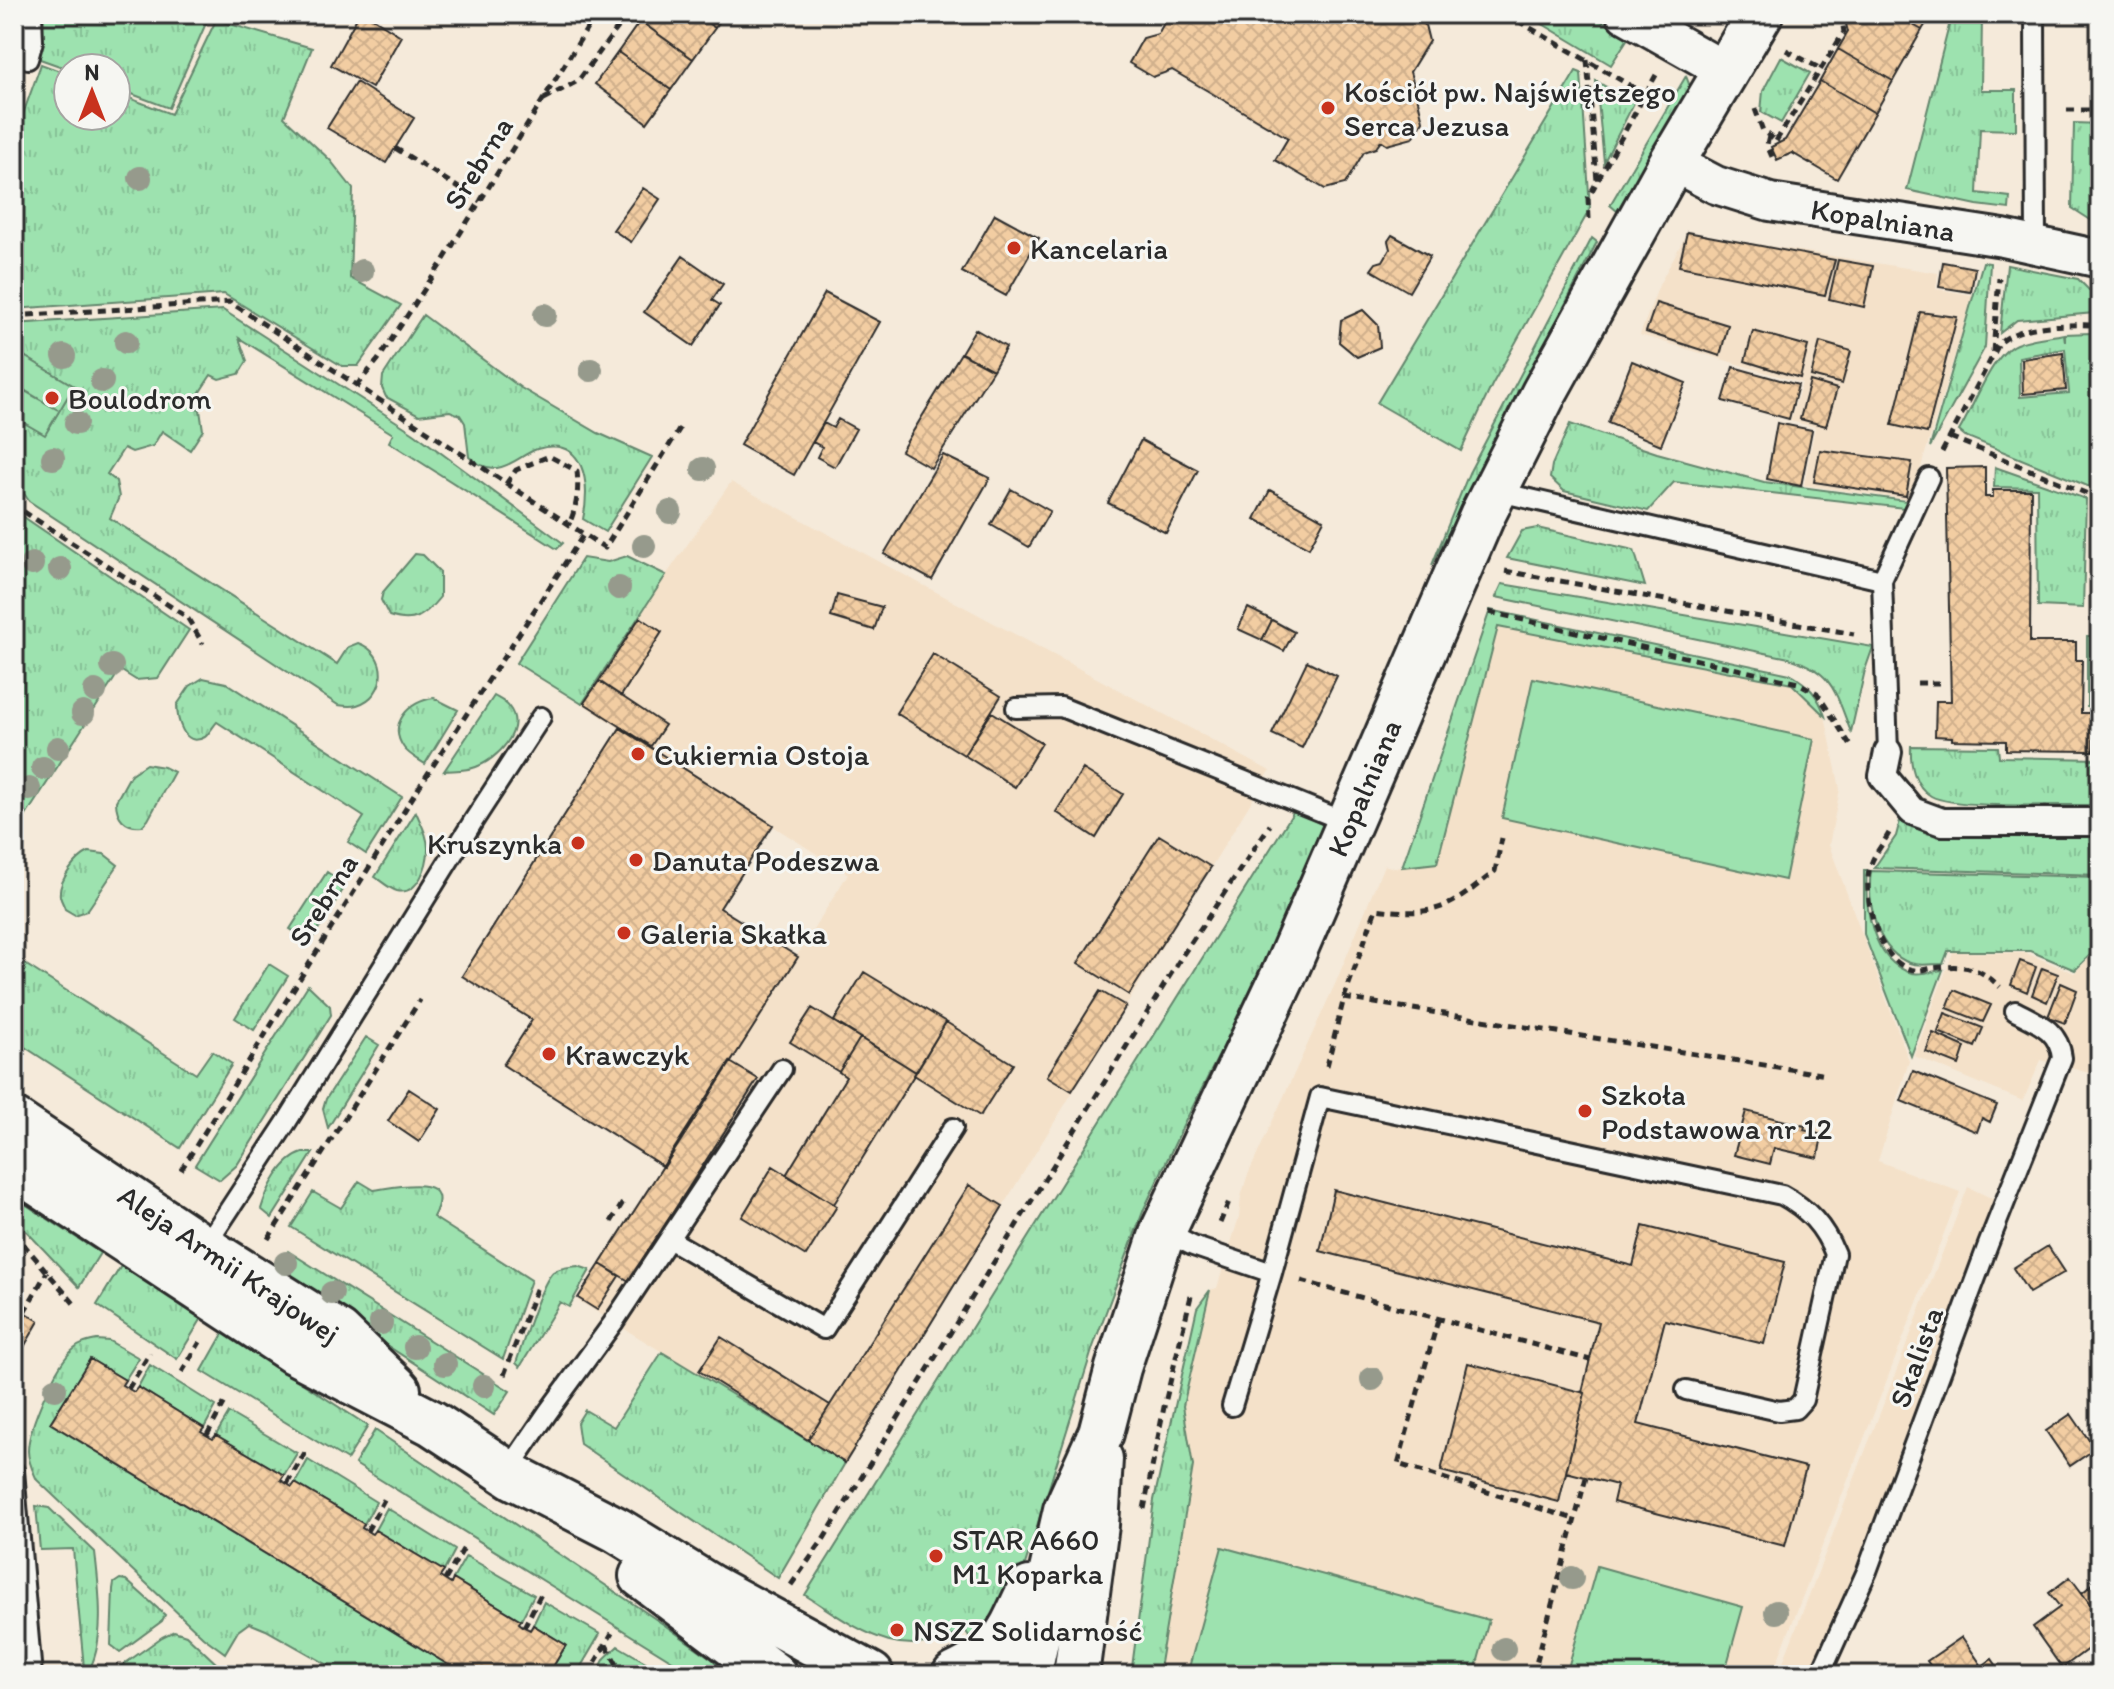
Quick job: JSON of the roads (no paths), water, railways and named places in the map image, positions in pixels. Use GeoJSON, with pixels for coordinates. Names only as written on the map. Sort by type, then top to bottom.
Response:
{"type":"FeatureCollection","features":[{"type":"Feature","properties":{"kind":"street"},"geometry":{"type":"LineString","coordinates":[[1625,14],[1726,71]]}},
{"type":"Feature","properties":{"kind":"street","name":"Kopalniana"},"geometry":{"type":"LineString","coordinates":[[1028,1675],[1066,1510],[1101,1433],[1118,1368],[1163,1231],[1285,972],[1495,491],[1544,393],[1726,71],[1769,30]]}},
{"type":"Feature","properties":{"kind":"street","name":"Kopalniana"},"geometry":{"type":"LineString","coordinates":[[1672,162],[1716,185],[1770,202],[2020,242],[2100,259]]}},
{"type":"Feature","properties":{"kind":"street"},"geometry":{"type":"LineString","coordinates":[[1890,775],[1912,811],[1942,822],[2100,822]]}},
{"type":"Feature","properties":{"kind":"street","name":"Aleja Armii Krajowej"},"geometry":{"type":"LineString","coordinates":[[14,1121],[193,1264],[295,1352],[432,1423],[510,1474],[617,1530],[691,1592],[774,1675]]}},
{"type":"Feature","properties":{"kind":"street","name":"Aleja Armii Krajowej"},"geometry":{"type":"LineString","coordinates":[[14,1167],[193,1264]]}},
{"type":"Feature","properties":{"kind":"street","name":"Kopalniana"},"geometry":{"type":"LineString","coordinates":[[1076,1675],[1096,1525],[1101,1433]]}},
{"type":"Feature","properties":{"kind":"street"},"geometry":{"type":"LineString","coordinates":[[955,1675],[992,1655],[1006,1640],[1066,1510]]}},
{"type":"Feature","properties":{"kind":"street","name":"Aleja Armii Krajowej"},"geometry":{"type":"LineString","coordinates":[[691,1592],[747,1675]]}},
{"type":"Feature","properties":{"kind":"street","name":"Aleja Armii Krajowej"},"geometry":{"type":"LineString","coordinates":[[691,1592],[834,1675]]}},
{"type":"Feature","properties":{"kind":"street","name":"Aleja Armii Krajowej"},"geometry":{"type":"LineString","coordinates":[[691,1592],[871,1675]]}},
{"type":"Feature","properties":{"kind":"lane"},"geometry":{"type":"LineString","coordinates":[[28,59],[33,41],[32,14]]}},
{"type":"Feature","properties":{"kind":"lane"},"geometry":{"type":"LineString","coordinates":[[2020,242],[2035,14]]}},
{"type":"Feature","properties":{"kind":"lane"},"geometry":{"type":"LineString","coordinates":[[1890,775],[1882,580],[1929,478]]}},
{"type":"Feature","properties":{"kind":"lane"},"geometry":{"type":"LineString","coordinates":[[1495,491],[1882,580]]}},
{"type":"Feature","properties":{"kind":"lane"},"geometry":{"type":"LineString","coordinates":[[1016,708],[1061,707],[1349,823]]}},
{"type":"Feature","properties":{"kind":"lane"},"geometry":{"type":"LineString","coordinates":[[193,1264],[286,1123],[541,717]]}},
{"type":"Feature","properties":{"kind":"lane","name":"Skalista"},"geometry":{"type":"LineString","coordinates":[[1820,1675],[1867,1571],[1988,1245],[2062,1058],[2053,1033],[2015,1011]]}},
{"type":"Feature","properties":{"kind":"lane"},"geometry":{"type":"LineString","coordinates":[[510,1474],[548,1412],[613,1323],[782,1069]]}},
{"type":"Feature","properties":{"kind":"lane"},"geometry":{"type":"LineString","coordinates":[[1232,1406],[1320,1097],[1782,1195],[1795,1202],[1826,1231],[1835,1254],[1803,1400],[1795,1409],[1779,1411],[1686,1390]]}},
{"type":"Feature","properties":{"kind":"lane"},"geometry":{"type":"LineString","coordinates":[[669,1239],[824,1329],[953,1128]]}},
{"type":"Feature","properties":{"kind":"lane"},"geometry":{"type":"LineString","coordinates":[[1163,1231],[1193,1246],[1272,1273]]}},
{"type":"Feature","properties":{"kind":"lane"},"geometry":{"type":"LineString","coordinates":[[14,1471],[32,1675]]}},
{"type":"Feature","properties":{"kind":"place","name":"Kościół pw. Najświętszego Serca Jezusa"},"geometry":{"type":"Point","coordinates":[1328,108]}},
{"type":"Feature","properties":{"kind":"place","name":"Kancelaria"},"geometry":{"type":"Point","coordinates":[1014,248]}},
{"type":"Feature","properties":{"kind":"place","name":"Boulodrom"},"geometry":{"type":"Point","coordinates":[52,398]}},
{"type":"Feature","properties":{"kind":"place","name":"Cukiernia Ostoja"},"geometry":{"type":"Point","coordinates":[638,754]}},
{"type":"Feature","properties":{"kind":"place","name":"Kruszynka"},"geometry":{"type":"Point","coordinates":[578,843]}},
{"type":"Feature","properties":{"kind":"place","name":"Danuta Podeszwa"},"geometry":{"type":"Point","coordinates":[636,860]}},
{"type":"Feature","properties":{"kind":"place","name":"Galeria Skałka"},"geometry":{"type":"Point","coordinates":[624,933]}},
{"type":"Feature","properties":{"kind":"place","name":"Krawczyk"},"geometry":{"type":"Point","coordinates":[549,1054]}},
{"type":"Feature","properties":{"kind":"place","name":"Szkoła Podstawowa nr 12"},"geometry":{"type":"Point","coordinates":[1585,1111]}},
{"type":"Feature","properties":{"kind":"place","name":"STAR A660 M1 Koparka"},"geometry":{"type":"Point","coordinates":[936,1556]}},
{"type":"Feature","properties":{"kind":"place","name":"NSZZ Solidarność"},"geometry":{"type":"Point","coordinates":[897,1630]}}]}
